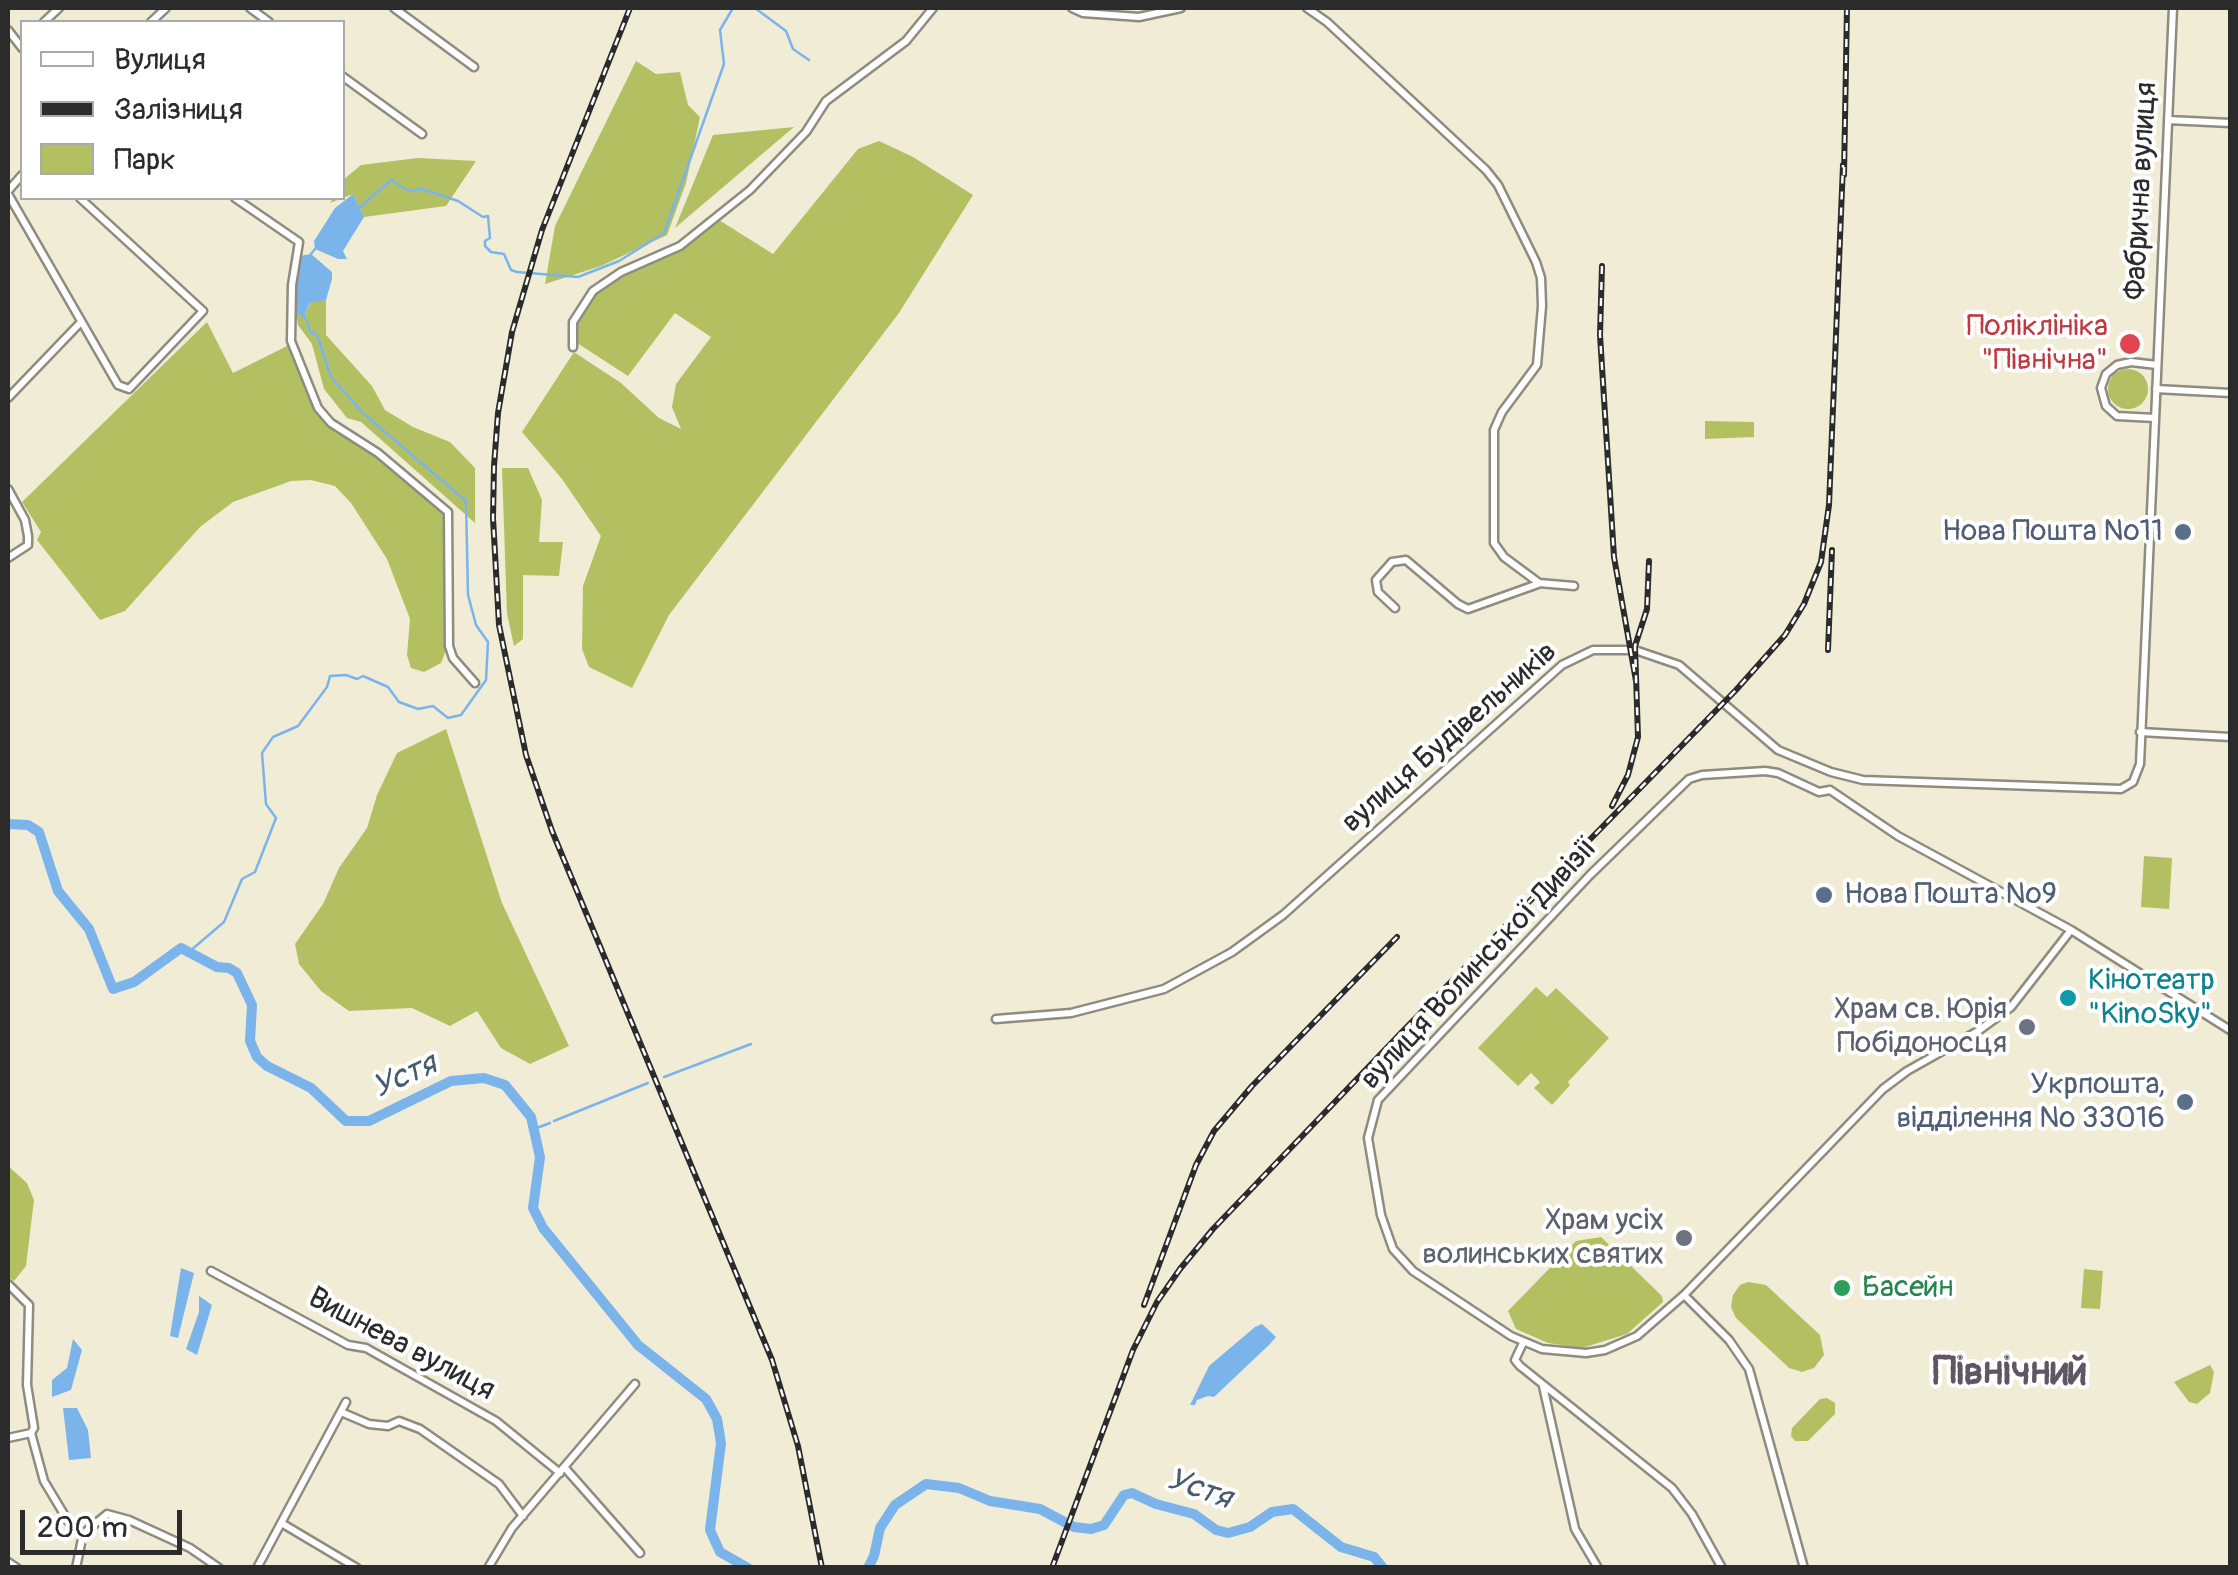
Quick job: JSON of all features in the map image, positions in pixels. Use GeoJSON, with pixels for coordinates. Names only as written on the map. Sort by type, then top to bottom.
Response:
{"type":"FeatureCollection","features":[{"type":"Feature","properties":{"kind":"street"},"geometry":{"type":"LineString","coordinates":[[394,8],[474,68]]}},
{"type":"Feature","properties":{"kind":"street"},"geometry":{"type":"LineString","coordinates":[[572,347],[573,322],[593,291],[622,272],[680,246],[738,200],[806,132],[826,101],[906,40],[934,8]]}},
{"type":"Feature","properties":{"kind":"street"},"geometry":{"type":"LineString","coordinates":[[1072,8],[1097,15],[1139,17],[1181,8]]}},
{"type":"Feature","properties":{"kind":"street"},"geometry":{"type":"LineString","coordinates":[[1306,8],[1327,22],[1486,170],[1498,185],[1536,262],[1542,306],[1537,364],[1502,412],[1494,430],[1492,530],[1494,543],[1504,556],[1539,584]]}},
{"type":"Feature","properties":{"kind":"street","name":"Фабрична вулиця"},"geometry":{"type":"LineString","coordinates":[[2121,789],[2133,782],[2140,764],[2173,8]]}},
{"type":"Feature","properties":{"kind":"street"},"geometry":{"type":"LineString","coordinates":[[345,78],[422,134]]}},
{"type":"Feature","properties":{"kind":"street"},"geometry":{"type":"LineString","coordinates":[[2168,120],[2230,122]]}},
{"type":"Feature","properties":{"kind":"street"},"geometry":{"type":"LineString","coordinates":[[8,192],[118,385],[128,389],[203,310],[82,200]]}},
{"type":"Feature","properties":{"kind":"street"},"geometry":{"type":"LineString","coordinates":[[238,200],[299,242],[292,285],[291,341],[318,408],[331,423],[378,453],[448,512],[449,646],[452,658],[475,682]]}},
{"type":"Feature","properties":{"kind":"street"},"geometry":{"type":"LineString","coordinates":[[8,398],[81,322]]}},
{"type":"Feature","properties":{"kind":"street"},"geometry":{"type":"LineString","coordinates":[[2155,418],[2117,416],[2104,402],[2101,388],[2106,374],[2117,365],[2156,365]]}},
{"type":"Feature","properties":{"kind":"street"},"geometry":{"type":"LineString","coordinates":[[2156,389],[2230,393]]}},
{"type":"Feature","properties":{"kind":"street"},"geometry":{"type":"LineString","coordinates":[[8,489],[25,520],[28,536],[28,545],[8,558]]}},
{"type":"Feature","properties":{"kind":"street"},"geometry":{"type":"LineString","coordinates":[[1395,608],[1378,592],[1376,580],[1392,562],[1406,560],[1468,609],[1539,584],[1574,586]]}},
{"type":"Feature","properties":{"kind":"street","name":"вулиця Будівельників"},"geometry":{"type":"LineString","coordinates":[[996,1020],[1071,1013],[1126,1000],[1164,989],[1232,952],[1282,915],[1562,665],[1593,650],[1644,652],[1679,665],[1778,750],[1831,772],[1863,780],[1917,784],[2121,789]]}},
{"type":"Feature","properties":{"kind":"street"},"geometry":{"type":"LineString","coordinates":[[2140,732],[2230,736]]}},
{"type":"Feature","properties":{"kind":"street","name":"вулиця Волинської Дивізії"},"geometry":{"type":"LineString","coordinates":[[1523,1343],[1413,1272],[1393,1249],[1381,1215],[1370,1152],[1370,1124],[1378,1100],[1590,875],[1689,779],[1766,772],[1778,773],[1818,792],[1830,790],[1898,836],[2070,930],[2230,1030]]}},
{"type":"Feature","properties":{"kind":"street"},"geometry":{"type":"LineString","coordinates":[[1830,790],[1831,772]]}},
{"type":"Feature","properties":{"kind":"street"},"geometry":{"type":"LineString","coordinates":[[1722,1568],[1692,1514],[1672,1488],[1515,1360],[1523,1343],[1562,1353],[1605,1350],[1638,1336],[1684,1295],[1883,1089],[1907,1071],[1978,1032],[2011,1007],[2070,930]]}},
{"type":"Feature","properties":{"kind":"street","name":"Вишнева вулиця"},"geometry":{"type":"LineString","coordinates":[[212,1271],[348,1345],[366,1348],[496,1421],[563,1470],[640,1553]]}},
{"type":"Feature","properties":{"kind":"street"},"geometry":{"type":"LineString","coordinates":[[8,1284],[29,1305],[27,1384],[34,1428],[31,1433],[49,1494],[83,1534]]}},
{"type":"Feature","properties":{"kind":"street"},"geometry":{"type":"LineString","coordinates":[[1684,1295],[1730,1340],[1748,1370],[1804,1568]]}},
{"type":"Feature","properties":{"kind":"street"},"geometry":{"type":"LineString","coordinates":[[488,1568],[523,1516],[634,1384]]}},
{"type":"Feature","properties":{"kind":"street"},"geometry":{"type":"LineString","coordinates":[[1542,1384],[1575,1529],[1598,1568]]}},
{"type":"Feature","properties":{"kind":"street"},"geometry":{"type":"LineString","coordinates":[[258,1568],[346,1402]]}},
{"type":"Feature","properties":{"kind":"street"},"geometry":{"type":"LineString","coordinates":[[341,1412],[369,1424],[388,1426],[399,1421],[420,1429],[499,1484],[523,1516]]}},
{"type":"Feature","properties":{"kind":"street"},"geometry":{"type":"LineString","coordinates":[[8,1438],[31,1433]]}},
{"type":"Feature","properties":{"kind":"street"},"geometry":{"type":"LineString","coordinates":[[76,1568],[83,1534],[107,1514],[120,1516],[190,1548],[219,1568]]}},
{"type":"Feature","properties":{"kind":"street"},"geometry":{"type":"LineString","coordinates":[[283,1524],[357,1568]]}},
{"type":"Feature","properties":{"kind":"street"},"geometry":{"type":"LineString","coordinates":[[8,1562],[17,1568]]}},
{"type":"Feature","properties":{"kind":"green space"},"geometry":{"type":"Polygon","coordinates":[[[636,61],[656,74],[680,72],[688,105],[700,117],[686,183],[667,235],[601,266],[545,284],[555,226],[636,61]]]}},
{"type":"Feature","properties":{"kind":"green space"},"geometry":{"type":"Polygon","coordinates":[[[794,127],[675,228],[713,135],[794,127]]]}},
{"type":"Feature","properties":{"kind":"green space"},"geometry":{"type":"Polygon","coordinates":[[[879,141],[913,157],[973,195],[899,313],[669,615],[632,688],[589,667],[582,649],[583,586],[601,536],[562,479],[522,432],[574,352],[621,383],[659,418],[681,429],[672,407],[676,384],[711,337],[675,313],[628,376],[577,343],[577,322],[596,292],[622,274],[681,250],[719,220],[773,254],[858,149],[879,141]]]}},
{"type":"Feature","properties":{"kind":"green space"},"geometry":{"type":"Polygon","coordinates":[[[418,158],[476,161],[446,206],[364,217],[353,194],[345,197],[345,178],[361,165],[418,158]]]}},
{"type":"Feature","properties":{"kind":"green space"},"geometry":{"type":"Polygon","coordinates":[[[326,300],[326,335],[372,386],[385,410],[450,442],[475,468],[475,523],[361,422],[347,418],[324,389],[312,344],[298,325],[296,312],[307,320],[305,314],[311,302],[326,300]]]}},
{"type":"Feature","properties":{"kind":"green space"},"geometry":{"type":"Polygon","coordinates":[[[207,322],[233,373],[289,345],[315,409],[329,425],[378,456],[445,513],[446,650],[441,663],[424,672],[411,668],[407,655],[410,619],[387,559],[351,503],[335,486],[311,480],[291,481],[233,502],[200,527],[125,611],[100,620],[37,540],[41,532],[22,502],[207,322]]]}},
{"type":"Feature","properties":{"kind":"green space"},"geometry":{"type":"Polygon","coordinates":[[[2128,369],[2142,375],[2148,389],[2142,403],[2128,409],[2114,403],[2108,389],[2114,375],[2128,369]]]}},
{"type":"Feature","properties":{"kind":"green space"},"geometry":{"type":"Polygon","coordinates":[[[1705,421],[1754,422],[1754,437],[1705,439],[1705,421]]]}},
{"type":"Feature","properties":{"kind":"green space"},"geometry":{"type":"Polygon","coordinates":[[[502,468],[528,468],[542,500],[539,542],[563,542],[559,576],[523,575],[523,639],[514,646],[507,614],[502,468]]]}},
{"type":"Feature","properties":{"kind":"green space"},"geometry":{"type":"Polygon","coordinates":[[[446,729],[502,903],[569,1046],[530,1064],[501,1048],[477,1011],[450,1026],[412,1008],[349,1011],[321,991],[299,964],[295,944],[367,828],[397,753],[446,729]]]}},
{"type":"Feature","properties":{"kind":"green space"},"geometry":{"type":"Polygon","coordinates":[[[2144,856],[2172,858],[2169,909],[2141,907],[2144,856]]]}},
{"type":"Feature","properties":{"kind":"green space"},"geometry":{"type":"Polygon","coordinates":[[[1536,987],[1547,997],[1556,988],[1609,1038],[1552,1105],[1534,1088],[1540,1082],[1531,1073],[1518,1086],[1478,1048],[1536,987]]]}},
{"type":"Feature","properties":{"kind":"green space"},"geometry":{"type":"Polygon","coordinates":[[[8,1166],[27,1183],[34,1200],[26,1266],[14,1281],[8,1277],[8,1166]]]}},
{"type":"Feature","properties":{"kind":"green space"},"geometry":{"type":"Polygon","coordinates":[[[1601,1237],[1662,1296],[1663,1302],[1627,1334],[1582,1348],[1548,1343],[1516,1329],[1508,1311],[1576,1241],[1601,1237]]]}},
{"type":"Feature","properties":{"kind":"green space"},"geometry":{"type":"Polygon","coordinates":[[[2084,1269],[2103,1271],[2100,1309],[2081,1308],[2084,1269]]]}},
{"type":"Feature","properties":{"kind":"green space"},"geometry":{"type":"Polygon","coordinates":[[[1748,1282],[1766,1285],[1820,1335],[1824,1355],[1814,1368],[1802,1372],[1789,1368],[1736,1318],[1731,1307],[1733,1295],[1748,1282]]]}},
{"type":"Feature","properties":{"kind":"green space"},"geometry":{"type":"Polygon","coordinates":[[[2210,1365],[2214,1372],[2210,1393],[2197,1404],[2189,1402],[2174,1382],[2210,1365]]]}},
{"type":"Feature","properties":{"kind":"green space"},"geometry":{"type":"Polygon","coordinates":[[[1820,1399],[1835,1403],[1835,1414],[1808,1441],[1795,1441],[1792,1428],[1820,1399]]]}},
{"type":"Feature","properties":{"kind":"water"},"geometry":{"type":"Polygon","coordinates":[[[353,194],[364,217],[343,251],[347,259],[315,249],[314,241],[335,208],[353,194]]]}},
{"type":"Feature","properties":{"kind":"water"},"geometry":{"type":"Polygon","coordinates":[[[311,254],[332,272],[332,279],[326,300],[310,303],[305,314],[308,322],[296,312],[296,270],[299,256],[311,254]]]}},
{"type":"Feature","properties":{"kind":"water"},"geometry":{"type":"Polygon","coordinates":[[[181,1268],[194,1273],[178,1338],[170,1336],[181,1268]]]}},
{"type":"Feature","properties":{"kind":"water"},"geometry":{"type":"Polygon","coordinates":[[[199,1296],[212,1305],[197,1355],[186,1349],[199,1312],[199,1296]]]}},
{"type":"Feature","properties":{"kind":"water"},"geometry":{"type":"Polygon","coordinates":[[[1262,1324],[1276,1337],[1269,1345],[1214,1397],[1190,1405],[1209,1366],[1262,1324]]]}},
{"type":"Feature","properties":{"kind":"water"},"geometry":{"type":"Polygon","coordinates":[[[73,1339],[82,1350],[71,1390],[52,1397],[52,1380],[67,1368],[73,1339]]]}},
{"type":"Feature","properties":{"kind":"water"},"geometry":{"type":"Polygon","coordinates":[[[63,1408],[77,1408],[88,1430],[91,1458],[69,1460],[63,1408]]]}},
{"type":"Feature","properties":{"kind":"waterway"},"geometry":{"type":"LineString","coordinates":[[359,208],[391,180],[408,191],[422,189],[488,216],[490,238],[485,246],[491,252],[504,254],[511,270],[578,277],[619,261],[664,233],[724,64],[720,30],[733,8]]}},
{"type":"Feature","properties":{"kind":"waterway"},"geometry":{"type":"LineString","coordinates":[[755,8],[786,31],[793,49],[809,60]]}},
{"type":"Feature","properties":{"kind":"waterway"},"geometry":{"type":"LineString","coordinates":[[311,254],[315,249]]}},
{"type":"Feature","properties":{"kind":"waterway"},"geometry":{"type":"LineString","coordinates":[[190,951],[224,922],[242,879],[255,872],[276,818],[266,804],[262,753],[273,737],[298,726],[327,687],[330,676],[363,676],[388,687],[399,702],[418,709],[433,706],[448,718],[461,715],[486,680],[488,642],[476,625],[468,595],[466,501],[364,414],[331,377],[317,335],[310,332],[308,322]]}},
{"type":"Feature","properties":{"kind":"waterway","name":"Устя"},"geometry":{"type":"LineString","coordinates":[[8,824],[28,825],[39,832],[58,891],[89,929],[113,989],[134,982],[181,948],[217,967],[229,968],[237,973],[252,1005],[250,1041],[257,1057],[311,1088],[346,1121],[369,1121],[451,1081],[484,1078],[505,1085],[531,1117],[540,1157],[533,1208],[543,1228],[638,1345],[706,1399],[717,1419],[721,1443],[710,1530],[720,1552],[748,1568]]}},
{"type":"Feature","properties":{"kind":"waterway"},"geometry":{"type":"LineString","coordinates":[[664,1077],[751,1044]]}},
{"type":"Feature","properties":{"kind":"waterway"},"geometry":{"type":"LineString","coordinates":[[554,1121],[648,1083]]}},
{"type":"Feature","properties":{"kind":"waterway"},"geometry":{"type":"LineString","coordinates":[[534,1129],[550,1123]]}},
{"type":"Feature","properties":{"kind":"waterway","name":"Устя"},"geometry":{"type":"LineString","coordinates":[[868,1568],[880,1528],[895,1505],[926,1484],[959,1488],[990,1501],[1040,1509],[1074,1527],[1091,1529],[1104,1525],[1124,1495],[1132,1493],[1194,1514],[1216,1530],[1228,1533],[1250,1527],[1272,1512],[1293,1509],[1341,1547],[1374,1557],[1383,1568]]}},
{"type":"Feature","properties":{"kind":"railway"},"geometry":{"type":"LineString","coordinates":[[630,8],[542,230],[512,332],[498,413],[494,466],[499,625],[526,755],[552,831],[772,1360],[798,1446],[822,1568]]}},
{"type":"Feature","properties":{"kind":"railway"},"geometry":{"type":"LineString","coordinates":[[1844,175],[1847,8]]}},
{"type":"Feature","properties":{"kind":"railway"},"geometry":{"type":"LineString","coordinates":[[1052,1568],[1133,1350],[1157,1302],[1180,1269],[1213,1229],[1400,1034],[1736,690],[1785,635],[1804,604],[1821,562],[1829,505],[1843,165]]}},
{"type":"Feature","properties":{"kind":"railway"},"geometry":{"type":"LineString","coordinates":[[1602,266],[1600,335],[1614,557],[1636,681]]}},
{"type":"Feature","properties":{"kind":"railway"},"geometry":{"type":"LineString","coordinates":[[1828,650],[1832,550]]}},
{"type":"Feature","properties":{"kind":"railway"},"geometry":{"type":"LineString","coordinates":[[1612,806],[1628,775],[1638,737],[1635,646],[1647,609],[1649,561]]}},
{"type":"Feature","properties":{"kind":"railway"},"geometry":{"type":"LineString","coordinates":[[1144,1305],[1196,1165],[1214,1131],[1252,1086],[1397,937]]}},
{"type":"Feature","properties":{"kind":"place","name":"Поліклініка \"Північна\""},"geometry":{"type":"Point","coordinates":[2130,344]}},
{"type":"Feature","properties":{"kind":"place","name":"Нова Пошта №11"},"geometry":{"type":"Point","coordinates":[2183,532]}},
{"type":"Feature","properties":{"kind":"place","name":"Нова Пошта №9"},"geometry":{"type":"Point","coordinates":[1824,895]}},
{"type":"Feature","properties":{"kind":"place","name":"Кінотеатр \"KinoSky\""},"geometry":{"type":"Point","coordinates":[2068,998]}},
{"type":"Feature","properties":{"kind":"place","name":"Храм св. Юрія Побідоносця"},"geometry":{"type":"Point","coordinates":[2027,1027]}},
{"type":"Feature","properties":{"kind":"place","name":"Укрпошта, відділення № 33016"},"geometry":{"type":"Point","coordinates":[2185,1102]}},
{"type":"Feature","properties":{"kind":"place","name":"Храм усіх волинських святих"},"geometry":{"type":"Point","coordinates":[1684,1238]}},
{"type":"Feature","properties":{"kind":"place","name":"Басейн"},"geometry":{"type":"Point","coordinates":[1842,1288]}},
{"type":"Feature","properties":{"kind":"district","name":"Північний"},"geometry":{"type":"Point","coordinates":[2010,1374]}}]}
